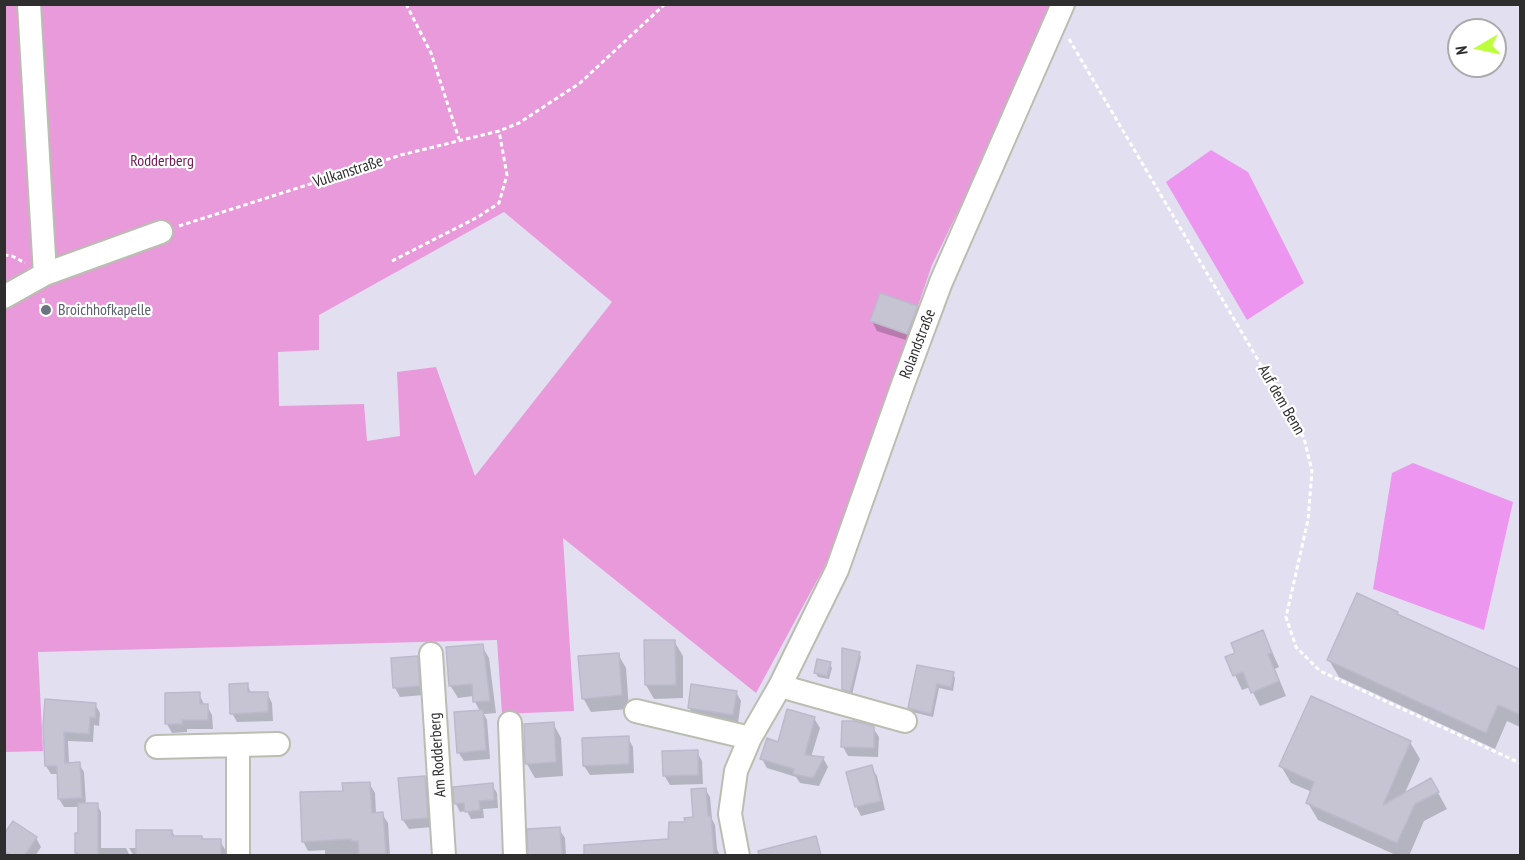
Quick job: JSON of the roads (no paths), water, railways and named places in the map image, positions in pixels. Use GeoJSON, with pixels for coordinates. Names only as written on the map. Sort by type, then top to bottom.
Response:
{"type":"FeatureCollection","features":[{"type":"Feature","properties":{"kind":"street"},"geometry":{"type":"LineString","coordinates":[[29,4],[45,274]]}},
{"type":"Feature","properties":{"kind":"street","name":"Rolandstraße"},"geometry":{"type":"LineString","coordinates":[[738,855],[730,814],[736,771],[750,738],[780,686],[837,570],[941,282],[1058,14]]}},
{"type":"Feature","properties":{"kind":"street"},"geometry":{"type":"LineString","coordinates":[[4,297],[45,274],[161,232]]}},
{"type":"Feature","properties":{"kind":"street","name":"Am Rodderberg"},"geometry":{"type":"LineString","coordinates":[[431,654],[444,855]]}},
{"type":"Feature","properties":{"kind":"street"},"geometry":{"type":"LineString","coordinates":[[780,686],[905,721]]}},
{"type":"Feature","properties":{"kind":"street"},"geometry":{"type":"LineString","coordinates":[[636,711],[750,738]]}},
{"type":"Feature","properties":{"kind":"street"},"geometry":{"type":"LineString","coordinates":[[510,723],[515,855]]}},
{"type":"Feature","properties":{"kind":"street"},"geometry":{"type":"LineString","coordinates":[[157,747],[278,744]]}},
{"type":"Feature","properties":{"kind":"street"},"geometry":{"type":"LineString","coordinates":[[238,745],[238,855]]}},
{"type":"Feature","properties":{"kind":"place","name":"Broichhofkapelle"},"geometry":{"type":"Point","coordinates":[46,310]}},
{"type":"Feature","properties":{"kind":"park label","name":"Rodderberg"},"geometry":{"type":"Point","coordinates":[162,161]}}]}
